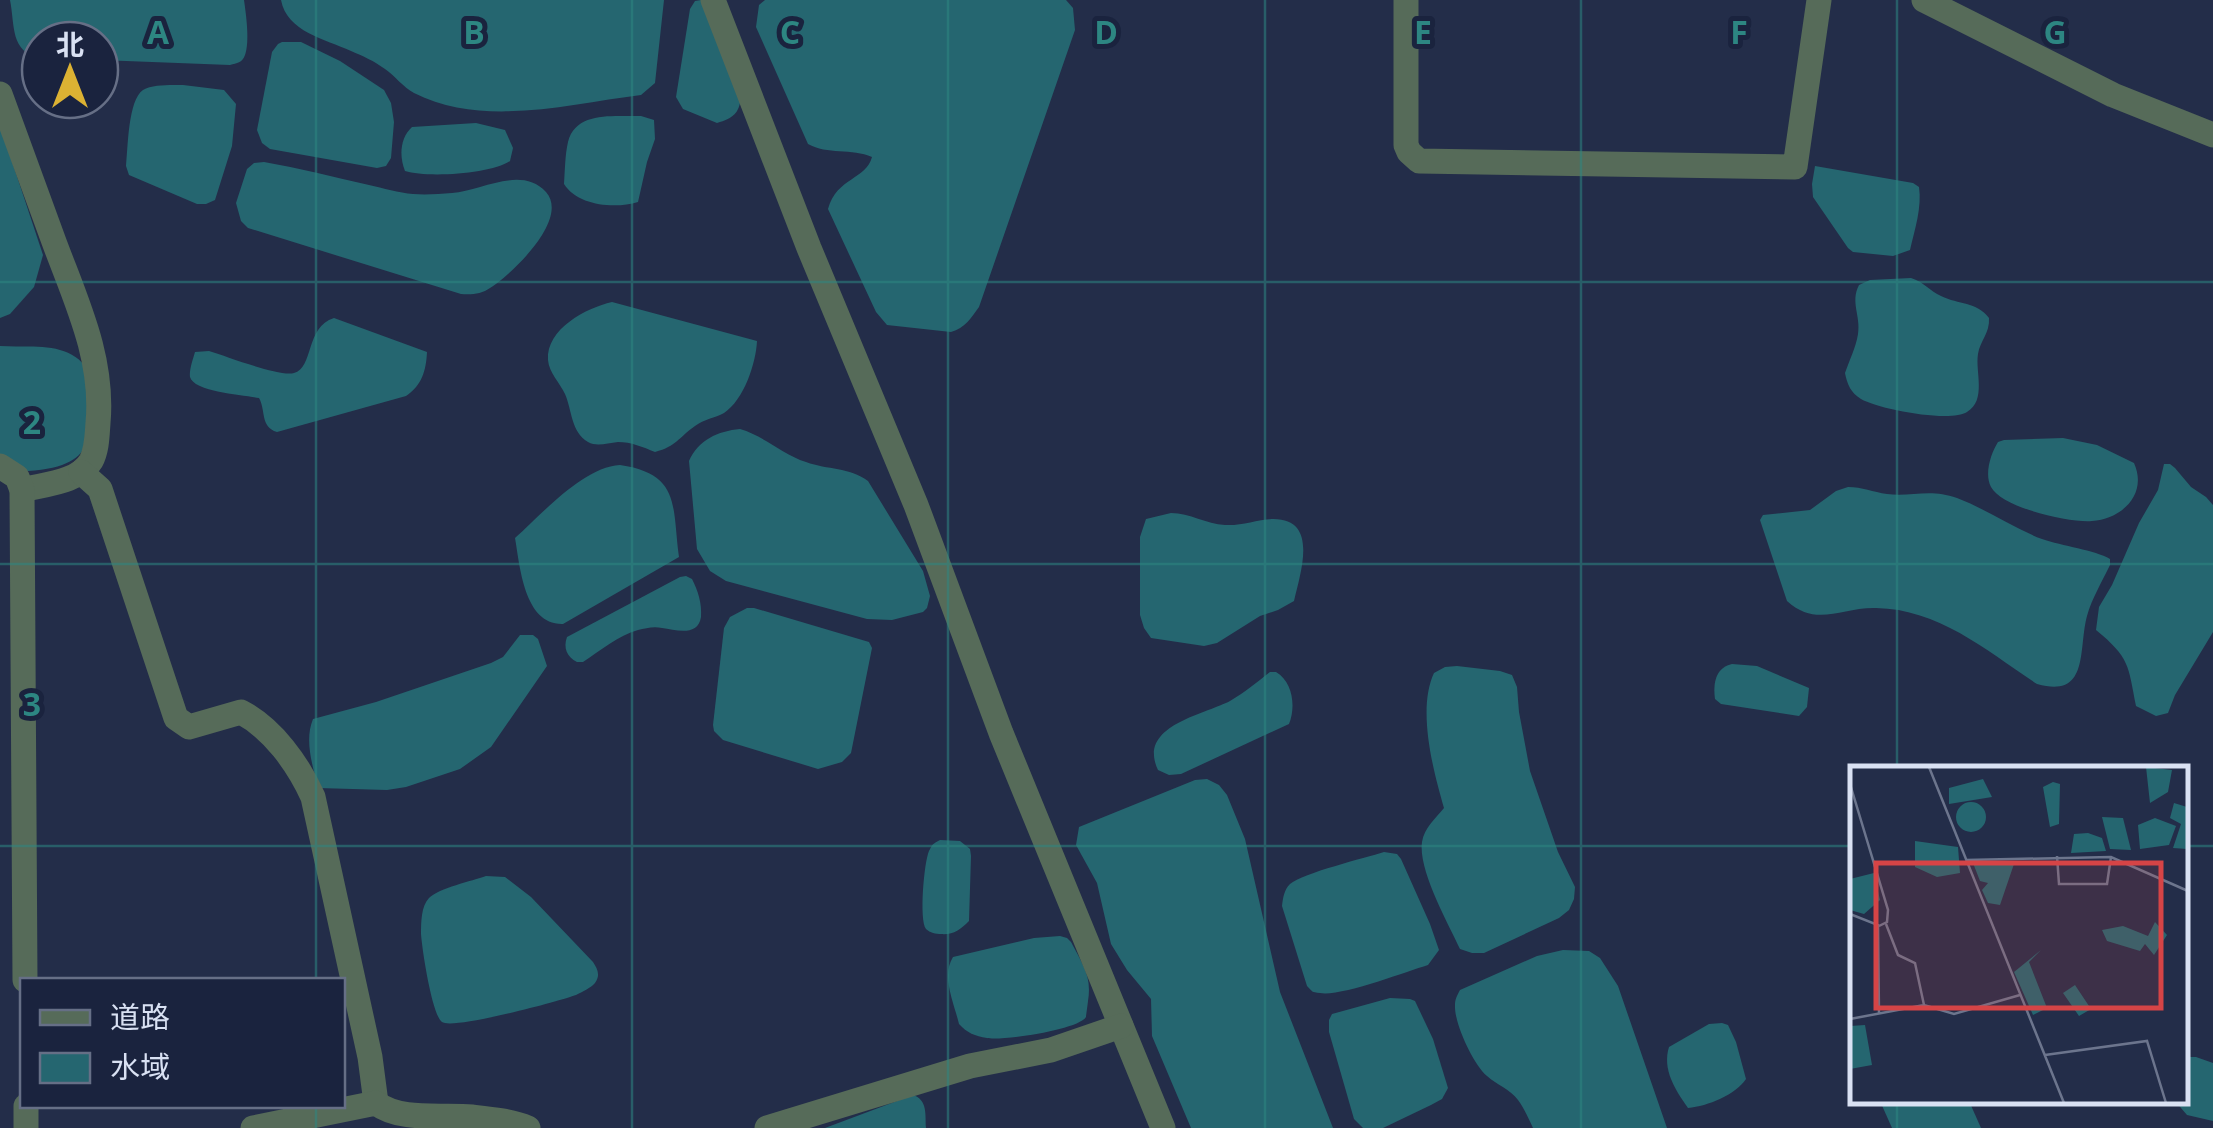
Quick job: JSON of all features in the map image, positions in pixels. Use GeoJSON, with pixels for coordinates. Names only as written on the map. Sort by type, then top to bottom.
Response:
{"type":"FeatureCollection","features":[{"type":"Feature","properties":{"kind":"street"},"geometry":{"type":"LineString","coordinates":[[713,0],[809,248],[916,505],[1002,733],[1164,1128]]}},
{"type":"Feature","properties":{"kind":"street"},"geometry":{"type":"LineString","coordinates":[[1406,0],[1406,145],[1420,161],[1795,167],[1819,0]]}},
{"type":"Feature","properties":{"kind":"street"},"geometry":{"type":"LineString","coordinates":[[1924,0],[2113,95],[2213,135]]}},
{"type":"Feature","properties":{"kind":"street"},"geometry":{"type":"LineString","coordinates":[[0,94],[74,290],[94,355],[100,403],[96,449],[90,462],[69,479],[22,490]]}},
{"type":"Feature","properties":{"kind":"street"},"geometry":{"type":"LineString","coordinates":[[0,466],[17,478],[22,490],[25,978]]}},
{"type":"Feature","properties":{"kind":"street"},"geometry":{"type":"LineString","coordinates":[[81,472],[100,489],[176,718],[189,727],[242,712],[260,722],[304,778],[313,797],[370,1057],[376,1104]]}},
{"type":"Feature","properties":{"kind":"street"},"geometry":{"type":"LineString","coordinates":[[766,1128],[970,1066],[1052,1050],[1122,1026]]}},
{"type":"Feature","properties":{"kind":"street"},"geometry":{"type":"LineString","coordinates":[[253,1128],[376,1104],[400,1114],[472,1117],[528,1128]]}},
{"type":"Feature","properties":{"kind":"water"},"geometry":{"type":"Polygon","coordinates":[[[10,0],[244,0],[247,28],[242,60],[230,65],[120,61],[120,20],[20,20],[20,46],[10,0]]]}},
{"type":"Feature","properties":{"kind":"water"},"geometry":{"type":"Polygon","coordinates":[[[281,0],[664,0],[655,83],[641,95],[556,108],[497,111],[441,104],[410,91],[373,61],[299,27],[281,0]]]}},
{"type":"Feature","properties":{"kind":"water"},"geometry":{"type":"Polygon","coordinates":[[[701,0],[741,97],[734,115],[717,123],[683,109],[676,97],[690,9],[695,1],[701,0]]]}},
{"type":"Feature","properties":{"kind":"water"},"geometry":{"type":"Polygon","coordinates":[[[765,0],[1066,0],[1073,8],[1075,30],[979,307],[960,328],[951,332],[887,325],[876,312],[828,209],[838,191],[869,165],[872,157],[808,144],[756,27],[759,5],[765,0]]]}},
{"type":"Feature","properties":{"kind":"water"},"geometry":{"type":"Polygon","coordinates":[[[282,42],[301,42],[340,61],[384,90],[394,122],[391,158],[386,166],[377,168],[270,149],[262,143],[257,130],[272,52],[282,42]]]}},
{"type":"Feature","properties":{"kind":"water"},"geometry":{"type":"Polygon","coordinates":[[[183,85],[224,90],[236,104],[232,146],[215,200],[206,204],[197,204],[129,175],[126,166],[138,95],[152,87],[183,85]]]}},
{"type":"Feature","properties":{"kind":"water"},"geometry":{"type":"Polygon","coordinates":[[[641,116],[654,120],[655,139],[638,202],[598,204],[570,191],[564,184],[572,132],[598,117],[641,116]]]}},
{"type":"Feature","properties":{"kind":"water"},"geometry":{"type":"Polygon","coordinates":[[[476,123],[505,130],[513,148],[510,161],[459,174],[405,171],[402,148],[412,127],[476,123]]]}},
{"type":"Feature","properties":{"kind":"water"},"geometry":{"type":"Polygon","coordinates":[[[0,125],[43,255],[34,287],[10,314],[0,318],[0,125]]]}},
{"type":"Feature","properties":{"kind":"water"},"geometry":{"type":"Polygon","coordinates":[[[264,162],[413,194],[452,193],[525,180],[546,192],[551,203],[550,216],[535,245],[500,281],[484,292],[461,294],[248,228],[241,221],[236,203],[247,169],[264,162]]]}},
{"type":"Feature","properties":{"kind":"water"},"geometry":{"type":"Polygon","coordinates":[[[1815,166],[1919,187],[1919,210],[1910,250],[1893,256],[1853,252],[1848,248],[1813,197],[1815,166]]]}},
{"type":"Feature","properties":{"kind":"water"},"geometry":{"type":"Polygon","coordinates":[[[1911,278],[1941,296],[1979,309],[1989,318],[1978,354],[1977,400],[1967,412],[1946,416],[1898,410],[1861,399],[1848,384],[1845,373],[1858,334],[1855,297],[1859,285],[1870,280],[1911,278]]]}},
{"type":"Feature","properties":{"kind":"water"},"geometry":{"type":"Polygon","coordinates":[[[612,302],[757,341],[748,380],[731,407],[655,452],[623,442],[595,444],[582,438],[565,394],[550,369],[549,349],[570,322],[612,302]]]}},
{"type":"Feature","properties":{"kind":"water"},"geometry":{"type":"Polygon","coordinates":[[[334,318],[427,352],[416,387],[406,396],[277,432],[266,422],[259,398],[200,386],[190,377],[195,352],[209,351],[265,369],[294,373],[305,364],[318,330],[334,318]]]}},
{"type":"Feature","properties":{"kind":"water"},"geometry":{"type":"Polygon","coordinates":[[[0,346],[60,350],[80,360],[88,370],[90,427],[81,453],[70,462],[28,471],[0,454],[0,346]]]}},
{"type":"Feature","properties":{"kind":"water"},"geometry":{"type":"Polygon","coordinates":[[[740,429],[797,459],[853,473],[868,481],[923,571],[930,596],[927,608],[892,620],[867,619],[726,581],[710,571],[697,549],[689,461],[710,438],[740,429]]]}},
{"type":"Feature","properties":{"kind":"water"},"geometry":{"type":"Polygon","coordinates":[[[2063,438],[2097,445],[2134,463],[2138,485],[2130,503],[2103,519],[2068,519],[2022,508],[1991,487],[1989,464],[1998,442],[2063,438]]]}},
{"type":"Feature","properties":{"kind":"water"},"geometry":{"type":"Polygon","coordinates":[[[2164,464],[2175,468],[2213,505],[2213,632],[2168,713],[2156,716],[2136,706],[2126,663],[2096,630],[2099,607],[2158,490],[2164,464]]]}},
{"type":"Feature","properties":{"kind":"water"},"geometry":{"type":"Polygon","coordinates":[[[620,465],[640,469],[664,485],[673,508],[679,557],[563,624],[550,622],[532,605],[526,592],[515,538],[578,483],[620,465]]]}},
{"type":"Feature","properties":{"kind":"water"},"geometry":{"type":"Polygon","coordinates":[[[1848,487],[1887,494],[1947,495],[2042,539],[2110,559],[2087,616],[2074,678],[2054,687],[2037,684],[1961,634],[1899,610],[1876,608],[1819,615],[1787,601],[1760,520],[1763,515],[1810,510],[1848,487]]]}},
{"type":"Feature","properties":{"kind":"water"},"geometry":{"type":"Polygon","coordinates":[[[1171,513],[1225,525],[1272,519],[1296,527],[1303,562],[1294,601],[1260,616],[1217,643],[1204,646],[1151,638],[1140,615],[1140,537],[1146,519],[1171,513]]]}},
{"type":"Feature","properties":{"kind":"water"},"geometry":{"type":"Polygon","coordinates":[[[686,576],[692,579],[700,602],[701,617],[696,627],[686,631],[656,627],[638,630],[583,662],[568,655],[567,637],[686,576]]]}},
{"type":"Feature","properties":{"kind":"water"},"geometry":{"type":"Polygon","coordinates":[[[747,608],[869,642],[872,648],[851,753],[842,762],[818,769],[723,740],[714,731],[724,628],[730,617],[747,608]]]}},
{"type":"Feature","properties":{"kind":"water"},"geometry":{"type":"Polygon","coordinates":[[[520,635],[538,639],[547,666],[491,747],[460,769],[406,787],[318,788],[309,745],[313,719],[491,663],[503,657],[520,635]]]}},
{"type":"Feature","properties":{"kind":"water"},"geometry":{"type":"Polygon","coordinates":[[[1732,664],[1757,666],[1809,688],[1807,707],[1799,716],[1721,704],[1715,699],[1716,677],[1732,664]]]}},
{"type":"Feature","properties":{"kind":"water"},"geometry":{"type":"Polygon","coordinates":[[[1457,666],[1512,675],[1530,771],[1558,852],[1575,887],[1569,910],[1559,918],[1484,953],[1460,949],[1435,896],[1422,854],[1425,832],[1444,808],[1429,740],[1429,688],[1434,673],[1457,666]]]}},
{"type":"Feature","properties":{"kind":"water"},"geometry":{"type":"Polygon","coordinates":[[[1270,672],[1282,676],[1289,688],[1289,724],[1181,774],[1169,775],[1158,770],[1154,755],[1164,733],[1190,717],[1230,701],[1270,672]]]}},
{"type":"Feature","properties":{"kind":"water"},"geometry":{"type":"Polygon","coordinates":[[[1207,779],[1227,795],[1245,839],[1280,992],[1333,1128],[1191,1128],[1152,1036],[1151,999],[1111,944],[1097,883],[1076,845],[1079,827],[1195,780],[1207,779]]]}},
{"type":"Feature","properties":{"kind":"water"},"geometry":{"type":"Polygon","coordinates":[[[940,840],[960,841],[970,849],[971,856],[969,921],[945,934],[926,929],[923,915],[927,857],[932,845],[940,840]]]}},
{"type":"Feature","properties":{"kind":"water"},"geometry":{"type":"Polygon","coordinates":[[[1384,852],[1397,854],[1401,859],[1439,950],[1428,965],[1389,978],[1342,991],[1312,991],[1307,986],[1282,906],[1286,889],[1308,875],[1384,852]]]}},
{"type":"Feature","properties":{"kind":"water"},"geometry":{"type":"Polygon","coordinates":[[[486,876],[505,877],[531,897],[593,962],[598,974],[594,985],[576,995],[529,1008],[465,1022],[442,1022],[425,967],[423,910],[434,894],[486,876]]]}},
{"type":"Feature","properties":{"kind":"water"},"geometry":{"type":"Polygon","coordinates":[[[1060,936],[1071,942],[1086,971],[1086,1017],[1055,1030],[1008,1038],[979,1036],[959,1024],[948,981],[953,957],[1034,938],[1060,936]]]}},
{"type":"Feature","properties":{"kind":"water"},"geometry":{"type":"Polygon","coordinates":[[[1563,950],[1589,951],[1600,958],[1618,986],[1667,1128],[1533,1128],[1518,1100],[1487,1076],[1470,1053],[1456,1013],[1455,1001],[1460,990],[1537,956],[1563,950]]]}},
{"type":"Feature","properties":{"kind":"water"},"geometry":{"type":"Polygon","coordinates":[[[1390,998],[1415,1001],[1433,1039],[1448,1088],[1442,1099],[1383,1128],[1363,1128],[1354,1119],[1329,1020],[1332,1014],[1390,998]]]}},
{"type":"Feature","properties":{"kind":"water"},"geometry":{"type":"Polygon","coordinates":[[[1709,1024],[1728,1025],[1736,1042],[1746,1079],[1720,1099],[1688,1108],[1669,1071],[1669,1047],[1709,1024]]]}},
{"type":"Feature","properties":{"kind":"water"},"geometry":{"type":"Polygon","coordinates":[[[2188,1057],[2196,1057],[2213,1063],[2213,1121],[2187,1115],[2177,1103],[2188,1103],[2188,1057]]]}},
{"type":"Feature","properties":{"kind":"water"},"geometry":{"type":"Polygon","coordinates":[[[913,1095],[923,1104],[926,1128],[825,1128],[913,1095]]]}},
{"type":"Feature","properties":{"kind":"water"},"geometry":{"type":"Polygon","coordinates":[[[1881,1103],[1970,1103],[1981,1128],[1892,1128],[1881,1103]]]}}]}
